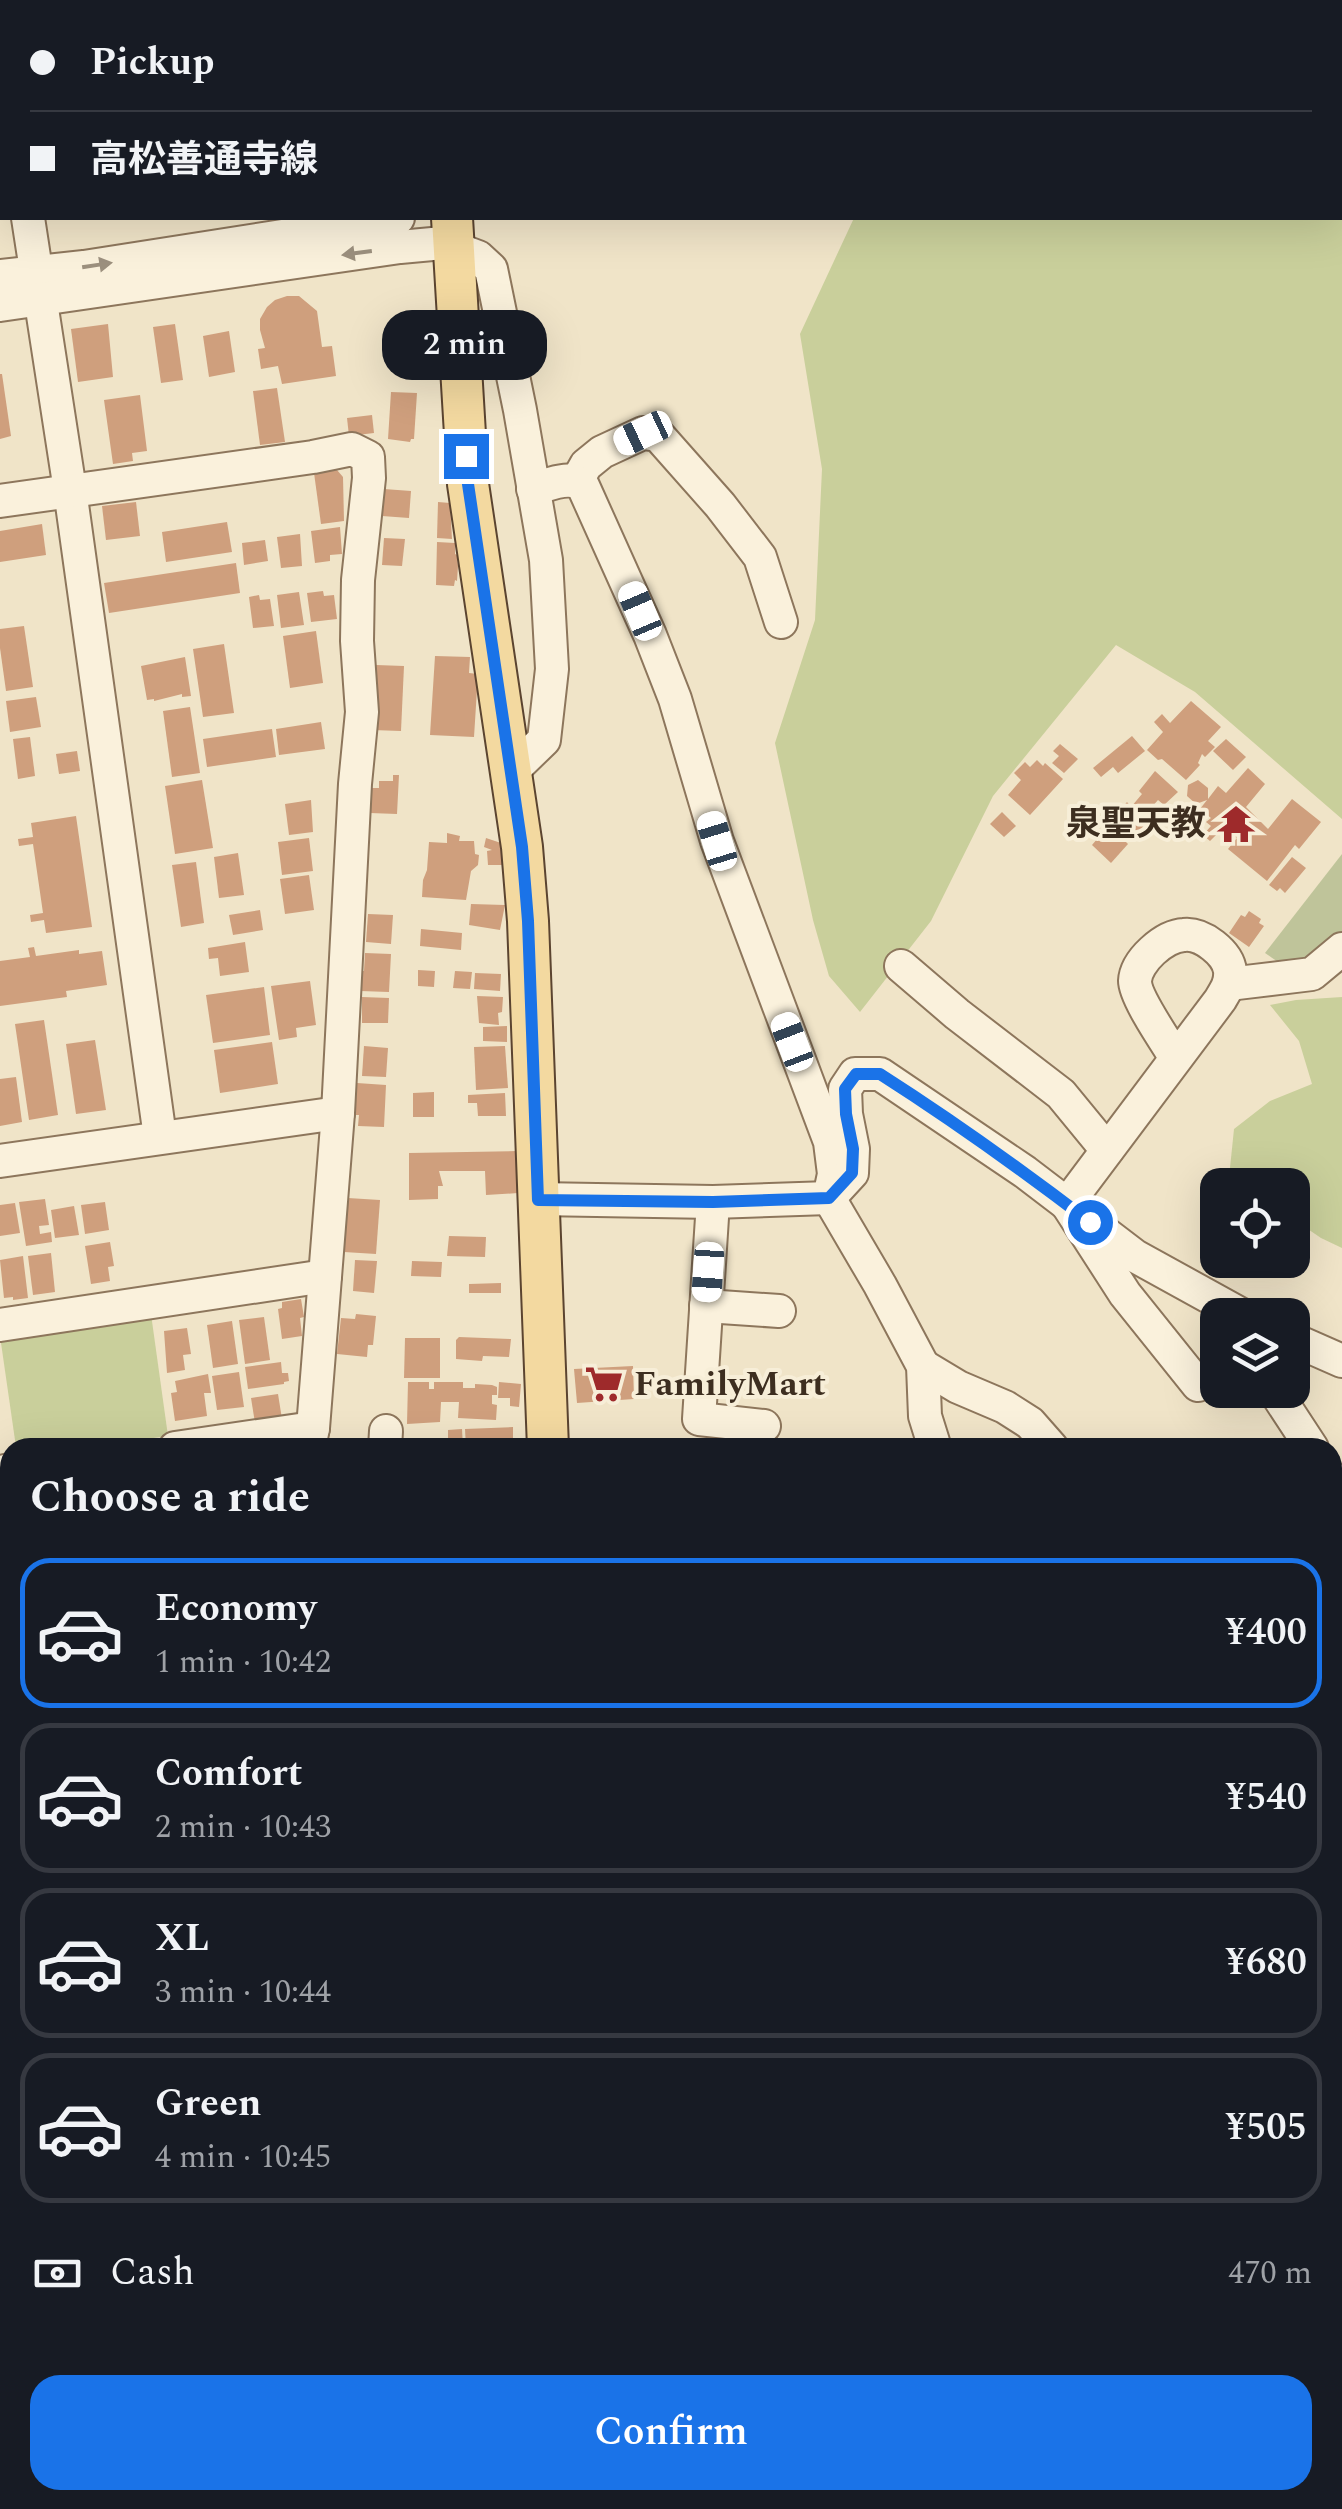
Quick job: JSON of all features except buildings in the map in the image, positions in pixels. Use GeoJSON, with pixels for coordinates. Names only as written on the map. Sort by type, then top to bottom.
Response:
{"type":"FeatureCollection","features":[{"type":"Feature","properties":{"kind":"main road"},"geometry":{"type":"LineString","coordinates":[[454,236],[468,484],[522,847],[528,921],[548,1438]]}},
{"type":"Feature","properties":{"kind":"street"},"geometry":{"type":"LineString","coordinates":[[28,220],[160,1138]]}},
{"type":"Feature","properties":{"kind":"street"},"geometry":{"type":"LineString","coordinates":[[0,305],[84,267],[385,220]]}},
{"type":"Feature","properties":{"kind":"street"},"geometry":{"type":"LineString","coordinates":[[0,276],[38,286],[400,247],[454,236],[478,256],[491,269],[546,560],[552,669],[544,740],[511,772]]}},
{"type":"Feature","properties":{"kind":"street"},"geometry":{"type":"LineString","coordinates":[[577,481],[586,465],[602,452],[643,433],[658,435],[760,556],[781,622]]}},
{"type":"Feature","properties":{"kind":"street"},"geometry":{"type":"LineString","coordinates":[[0,500],[352,449],[368,458],[358,580],[362,712],[338,1113],[311,1438]]}},
{"type":"Feature","properties":{"kind":"street"},"geometry":{"type":"LineString","coordinates":[[534,488],[568,480],[583,486],[650,635],[675,699],[717,841],[830,1142],[834,1174],[829,1198],[923,1366],[925,1416],[932,1438]]}},
{"type":"Feature","properties":{"kind":"street"},"geometry":{"type":"LineString","coordinates":[[1067,1204],[1220,1000],[1229,984],[1230,966],[1219,952],[1204,938],[1184,934],[1152,952],[1140,967],[1135,983],[1176,1058]]}},
{"type":"Feature","properties":{"kind":"street"},"geometry":{"type":"LineString","coordinates":[[1229,984],[1312,974],[1342,949]]}},
{"type":"Feature","properties":{"kind":"street"},"geometry":{"type":"LineString","coordinates":[[901,966],[1061,1094],[1108,1150]]}},
{"type":"Feature","properties":{"kind":"street"},"geometry":{"type":"LineString","coordinates":[[538,1200],[713,1202],[829,1198],[852,1173],[845,1089],[856,1074],[880,1074],[1025,1172],[1135,1256],[1211,1298]]}},
{"type":"Feature","properties":{"kind":"street"},"geometry":{"type":"LineString","coordinates":[[0,1160],[338,1113]]}},
{"type":"Feature","properties":{"kind":"street"},"geometry":{"type":"LineString","coordinates":[[713,1202],[699,1419],[764,1426]]}},
{"type":"Feature","properties":{"kind":"street"},"geometry":{"type":"LineString","coordinates":[[1067,1204],[1125,1294],[1198,1385]]}},
{"type":"Feature","properties":{"kind":"street"},"geometry":{"type":"LineString","coordinates":[[0,1325],[325,1276]]}},
{"type":"Feature","properties":{"kind":"street"},"geometry":{"type":"LineString","coordinates":[[706,1306],[779,1310]]}},
{"type":"Feature","properties":{"kind":"street"},"geometry":{"type":"LineString","coordinates":[[1310,1347],[1342,1362]]}},
{"type":"Feature","properties":{"kind":"street"},"geometry":{"type":"LineString","coordinates":[[923,1366],[958,1387],[1005,1406],[1030,1423],[1043,1438]]}},
{"type":"Feature","properties":{"kind":"street"},"geometry":{"type":"LineString","coordinates":[[1286,1408],[1305,1438]]}},
{"type":"Feature","properties":{"kind":"green space"},"geometry":{"type":"Polygon","coordinates":[[[853,220],[1342,220],[1342,819],[1195,692],[1116,645],[993,796],[931,921],[860,1012],[829,976],[775,743],[815,620],[822,469],[800,334],[853,220]]]}},
{"type":"Feature","properties":{"kind":"green space"},"geometry":{"type":"Polygon","coordinates":[[[1342,854],[1342,942],[1293,972],[1265,953],[1342,854]]]}},
{"type":"Feature","properties":{"kind":"green space"},"geometry":{"type":"Polygon","coordinates":[[[1342,997],[1342,1248],[1310,1231],[1310,1168],[1230,1168],[1234,1129],[1270,1101],[1312,1084],[1299,1041],[1270,1005],[1342,997]]]}},
{"type":"Feature","properties":{"kind":"green space"},"geometry":{"type":"Polygon","coordinates":[[[151,1314],[168,1436],[15,1438],[0,1336],[151,1314]]]}},
{"type":"Feature","properties":{"kind":"place","name":"泉聖天教"},"geometry":{"type":"Point","coordinates":[1236,824]}},
{"type":"Feature","properties":{"kind":"place","name":"FamilyMart"},"geometry":{"type":"Point","coordinates":[604,1384]}},
{"type":"Feature","properties":{"kind":"route"},"geometry":{"type":"LineString","coordinates":[[466,456],[522,847],[538,1200],[713,1202],[829,1198],[852,1173],[845,1089],[856,1074],[868,1073],[880,1074],[945,1117],[1090,1222]]}}]}
